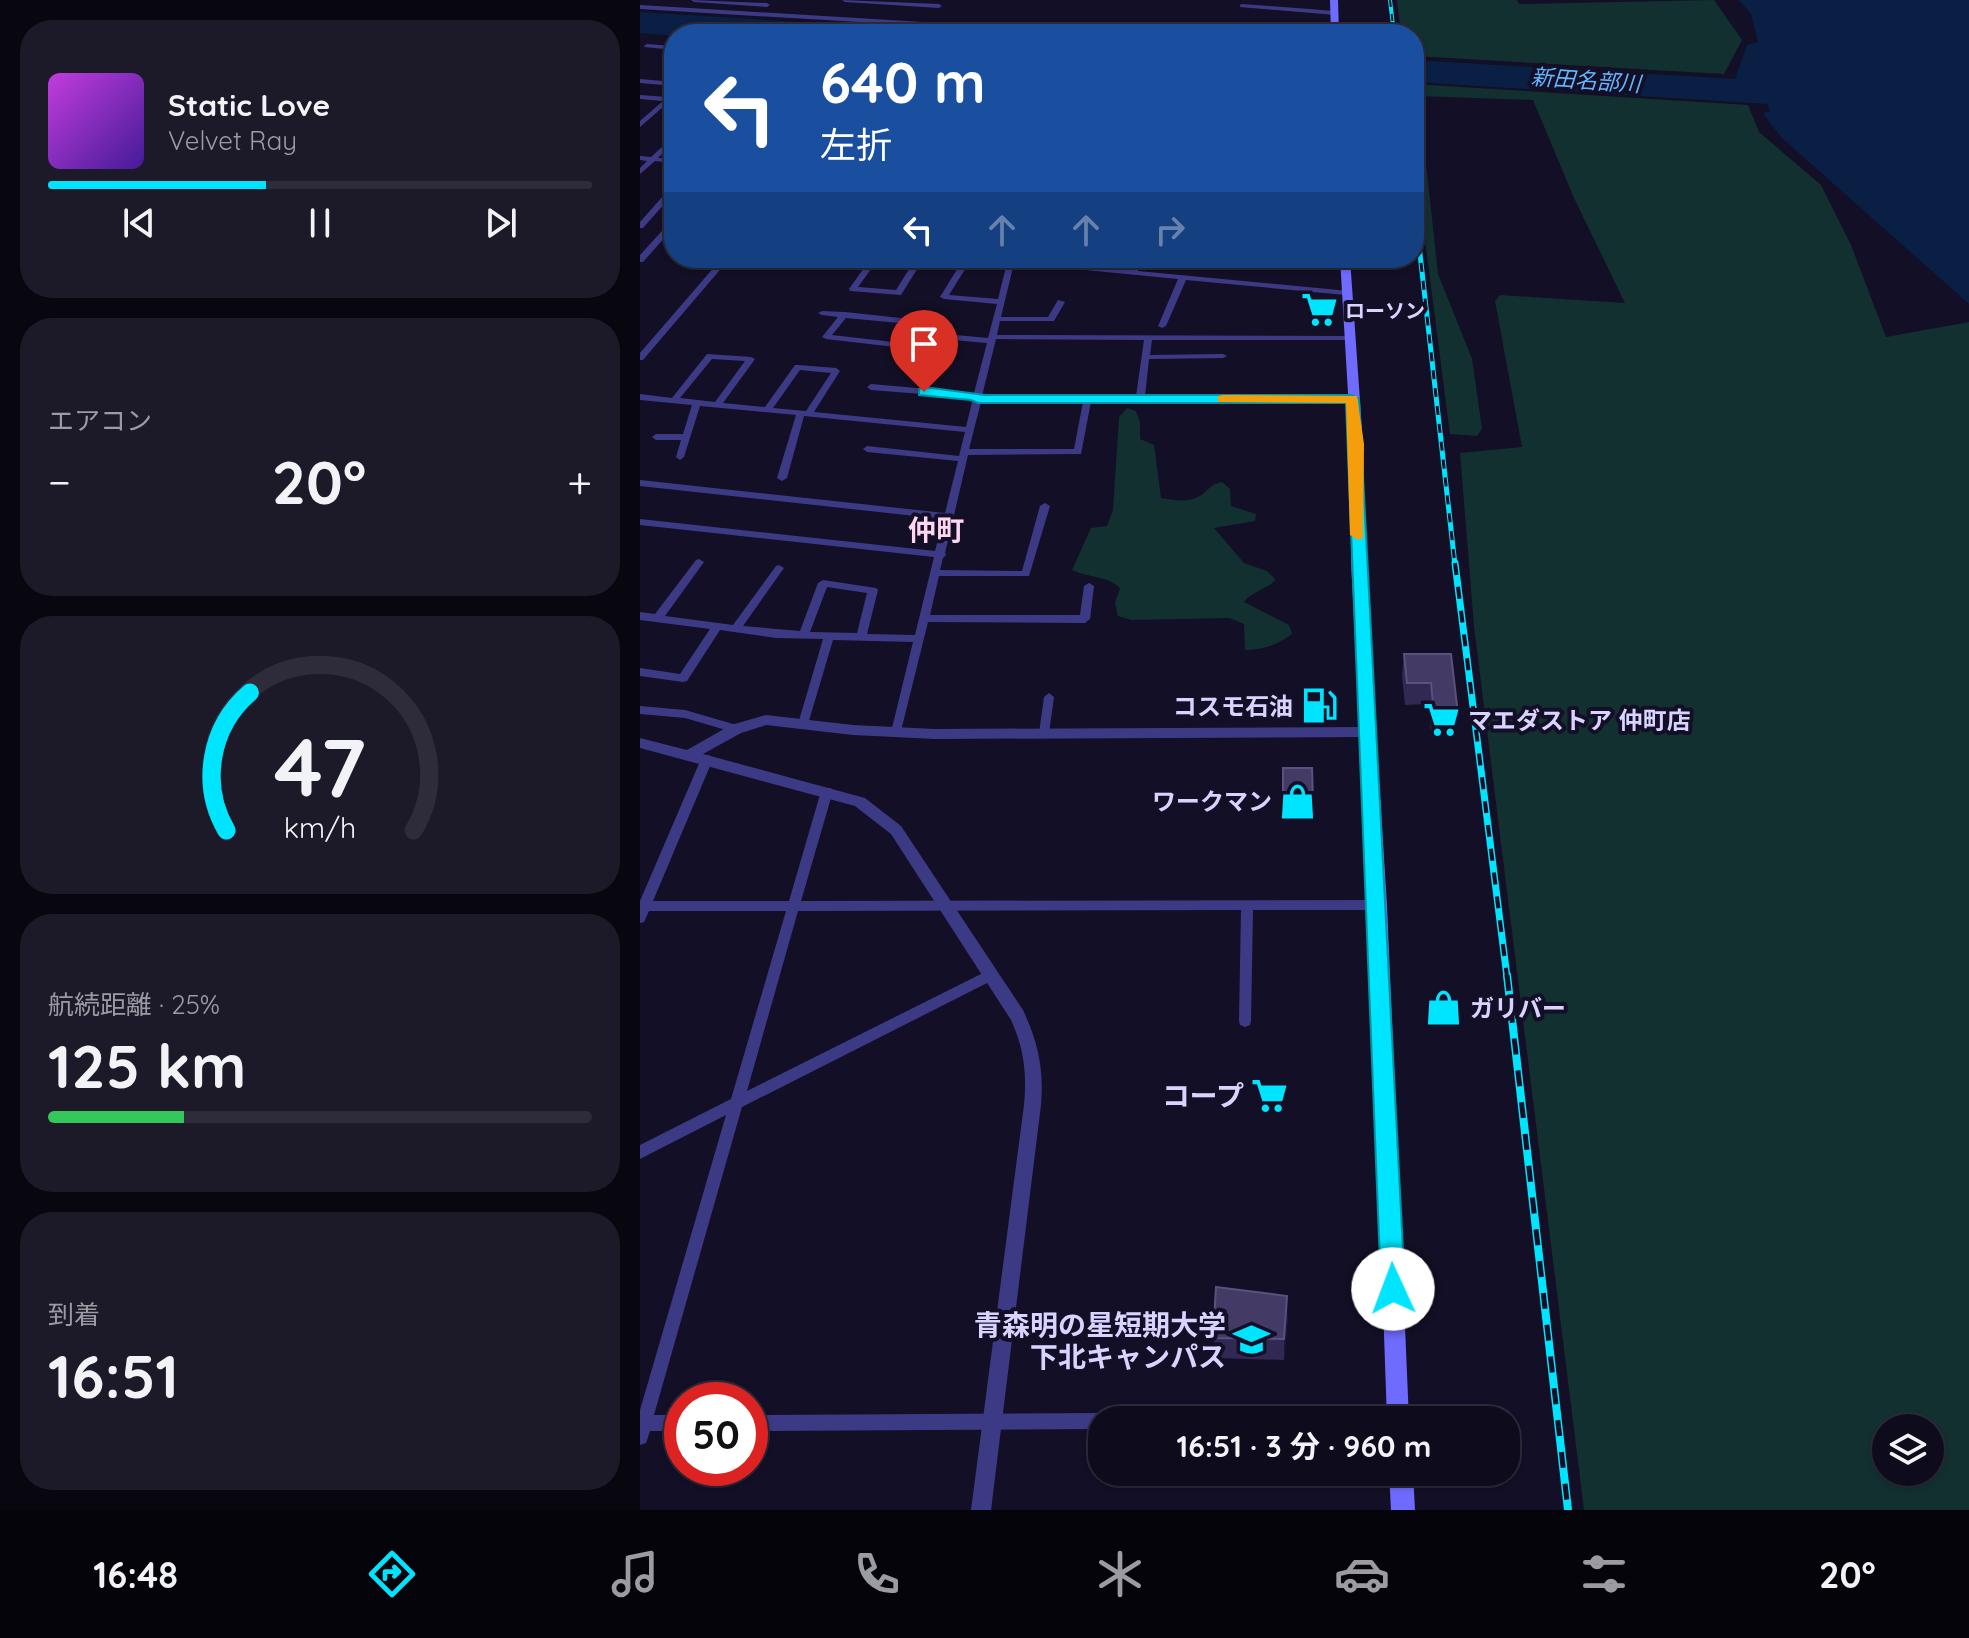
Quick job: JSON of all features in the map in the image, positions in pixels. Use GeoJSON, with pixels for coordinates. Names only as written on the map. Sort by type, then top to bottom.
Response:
{"type":"FeatureCollection","features":[{"type":"Feature","properties":{"kind":"main road"},"geometry":{"type":"LineString","coordinates":[[1334,0],[1335,24]]}},
{"type":"Feature","properties":{"kind":"main road"},"geometry":{"type":"LineString","coordinates":[[1345,268],[1378,905],[1398,1406]]}},
{"type":"Feature","properties":{"kind":"main road"},"geometry":{"type":"LineString","coordinates":[[1402,1486],[1403,1510]]}},
{"type":"Feature","properties":{"kind":"street"},"geometry":{"type":"LineString","coordinates":[[694,0],[769,2]]}},
{"type":"Feature","properties":{"kind":"street"},"geometry":{"type":"LineString","coordinates":[[845,0],[939,6]]}},
{"type":"Feature","properties":{"kind":"street"},"geometry":{"type":"LineString","coordinates":[[926,23],[945,0]]}},
{"type":"Feature","properties":{"kind":"street"},"geometry":{"type":"LineString","coordinates":[[759,14],[769,2]]}},
{"type":"Feature","properties":{"kind":"street"},"geometry":{"type":"LineString","coordinates":[[1242,6],[1335,13]]}},
{"type":"Feature","properties":{"kind":"street"},"geometry":{"type":"LineString","coordinates":[[640,7],[941,24]]}},
{"type":"Feature","properties":{"kind":"street"},"geometry":{"type":"LineString","coordinates":[[647,46],[664,47]]}},
{"type":"Feature","properties":{"kind":"street"},"geometry":{"type":"LineString","coordinates":[[640,81],[664,83]]}},
{"type":"Feature","properties":{"kind":"street"},"geometry":{"type":"LineString","coordinates":[[640,97],[664,98]]}},
{"type":"Feature","properties":{"kind":"street"},"geometry":{"type":"LineString","coordinates":[[640,125],[664,105]]}},
{"type":"Feature","properties":{"kind":"street"},"geometry":{"type":"LineString","coordinates":[[640,172],[664,148]]}},
{"type":"Feature","properties":{"kind":"street"},"geometry":{"type":"LineString","coordinates":[[640,158],[664,160]]}},
{"type":"Feature","properties":{"kind":"street"},"geometry":{"type":"LineString","coordinates":[[640,227],[664,200]]}},
{"type":"Feature","properties":{"kind":"street"},"geometry":{"type":"LineString","coordinates":[[640,227],[664,227]]}},
{"type":"Feature","properties":{"kind":"street"},"geometry":{"type":"LineString","coordinates":[[640,260],[664,235]]}},
{"type":"Feature","properties":{"kind":"street"},"geometry":{"type":"LineString","coordinates":[[640,358],[717,268]]}},
{"type":"Feature","properties":{"kind":"street"},"geometry":{"type":"LineString","coordinates":[[868,268],[853,289],[898,293],[914,268]]}},
{"type":"Feature","properties":{"kind":"street"},"geometry":{"type":"LineString","coordinates":[[962,268],[944,297],[1000,302]]}},
{"type":"Feature","properties":{"kind":"street"},"geometry":{"type":"LineString","coordinates":[[896,732],[951,517],[1009,268]]}},
{"type":"Feature","properties":{"kind":"street"},"geometry":{"type":"LineString","coordinates":[[1108,268],[1346,293]]}},
{"type":"Feature","properties":{"kind":"street"},"geometry":{"type":"LineString","coordinates":[[1134,272],[1135,268]]}},
{"type":"Feature","properties":{"kind":"street"},"geometry":{"type":"LineString","coordinates":[[1162,326],[1183,277]]}},
{"type":"Feature","properties":{"kind":"street"},"geometry":{"type":"LineString","coordinates":[[996,319],[1051,319],[1061,302]]}},
{"type":"Feature","properties":{"kind":"street"},"geometry":{"type":"LineString","coordinates":[[822,313],[845,314],[947,325],[930,349],[826,337],[845,314]]}},
{"type":"Feature","properties":{"kind":"street"},"geometry":{"type":"LineString","coordinates":[[938,336],[991,339],[1348,338]]}},
{"type":"Feature","properties":{"kind":"street"},"geometry":{"type":"LineString","coordinates":[[1140,399],[1148,357],[1148,338]]}},
{"type":"Feature","properties":{"kind":"street"},"geometry":{"type":"LineString","coordinates":[[674,401],[710,356],[751,359],[717,405]]}},
{"type":"Feature","properties":{"kind":"street"},"geometry":{"type":"LineString","coordinates":[[1148,357],[1223,356]]}},
{"type":"Feature","properties":{"kind":"street"},"geometry":{"type":"LineString","coordinates":[[767,410],[798,367],[836,371],[805,414],[782,478]]}},
{"type":"Feature","properties":{"kind":"street"},"geometry":{"type":"LineString","coordinates":[[871,387],[978,398],[1087,401],[1352,399]]}},
{"type":"Feature","properties":{"kind":"street"},"geometry":{"type":"LineString","coordinates":[[640,397],[969,430]]}},
{"type":"Feature","properties":{"kind":"street"},"geometry":{"type":"LineString","coordinates":[[867,449],[963,456],[1078,452],[1087,401]]}},
{"type":"Feature","properties":{"kind":"street"},"geometry":{"type":"LineString","coordinates":[[680,457],[697,403]]}},
{"type":"Feature","properties":{"kind":"street"},"geometry":{"type":"LineString","coordinates":[[656,437],[686,437]]}},
{"type":"Feature","properties":{"kind":"street"},"geometry":{"type":"LineString","coordinates":[[640,483],[951,517]]}},
{"type":"Feature","properties":{"kind":"street"},"geometry":{"type":"LineString","coordinates":[[936,573],[1026,574],[1045,506]]}},
{"type":"Feature","properties":{"kind":"street"},"geometry":{"type":"LineString","coordinates":[[640,522],[941,555]]}},
{"type":"Feature","properties":{"kind":"street"},"geometry":{"type":"LineString","coordinates":[[658,618],[699,562]]}},
{"type":"Feature","properties":{"kind":"street"},"geometry":{"type":"LineString","coordinates":[[736,628],[779,568]]}},
{"type":"Feature","properties":{"kind":"street"},"geometry":{"type":"LineString","coordinates":[[804,635],[823,583],[873,590],[861,637]]}},
{"type":"Feature","properties":{"kind":"street"},"geometry":{"type":"LineString","coordinates":[[924,618],[1085,619],[1089,586]]}},
{"type":"Feature","properties":{"kind":"street"},"geometry":{"type":"LineString","coordinates":[[640,616],[804,635],[919,639]]}},
{"type":"Feature","properties":{"kind":"street"},"geometry":{"type":"LineString","coordinates":[[640,672],[683,678],[717,626]]}},
{"type":"Feature","properties":{"kind":"street"},"geometry":{"type":"LineString","coordinates":[[803,724],[829,635]]}},
{"type":"Feature","properties":{"kind":"street"},"geometry":{"type":"LineString","coordinates":[[1044,733],[1049,697]]}},
{"type":"Feature","properties":{"kind":"street"},"geometry":{"type":"LineString","coordinates":[[640,710],[685,714],[736,729]]}},
{"type":"Feature","properties":{"kind":"street"},"geometry":{"type":"LineString","coordinates":[[1367,732],[896,732],[766,720],[736,729],[698,757],[641,910],[942,904],[1378,905]]}},
{"type":"Feature","properties":{"kind":"street"},"geometry":{"type":"LineString","coordinates":[[640,743],[860,802],[896,830],[1017,1015],[1035,1060],[1031,1121],[981,1510]]}},
{"type":"Feature","properties":{"kind":"street"},"geometry":{"type":"LineString","coordinates":[[664,1425],[641,1428],[827,791]]}},
{"type":"Feature","properties":{"kind":"street"},"geometry":{"type":"LineString","coordinates":[[1245,1021],[1247,905]]}},
{"type":"Feature","properties":{"kind":"street"},"geometry":{"type":"LineString","coordinates":[[640,1152],[991,975]]}},
{"type":"Feature","properties":{"kind":"street"},"geometry":{"type":"LineString","coordinates":[[768,1423],[1088,1421]]}},
{"type":"Feature","properties":{"kind":"green space"},"geometry":{"type":"Polygon","coordinates":[[[1397,0],[1517,0],[1519,4],[1714,0],[1742,40],[1724,74],[1424,57],[1424,24],[1400,24],[1397,0]]]}},
{"type":"Feature","properties":{"kind":"green space"},"geometry":{"type":"Polygon","coordinates":[[[1424,85],[1748,105],[1759,132],[1821,185],[1851,245],[1886,337],[1969,322],[1969,1510],[1584,1510],[1474,626],[1460,453],[1522,447],[1495,301],[1500,295],[1625,303],[1574,198],[1533,100],[1424,96],[1424,85]]]}},
{"type":"Feature","properties":{"kind":"green space"},"geometry":{"type":"Polygon","coordinates":[[[1424,145],[1438,274],[1472,359],[1482,429],[1477,436],[1450,434],[1424,232],[1424,145]]]}},
{"type":"Feature","properties":{"kind":"green space"},"geometry":{"type":"Polygon","coordinates":[[[1127,408],[1136,411],[1140,422],[1140,439],[1154,445],[1161,498],[1190,500],[1222,482],[1230,489],[1231,506],[1256,514],[1255,521],[1214,528],[1244,563],[1267,571],[1276,580],[1244,602],[1289,625],[1292,634],[1270,646],[1245,650],[1244,624],[1229,618],[1131,620],[1118,616],[1115,603],[1120,588],[1072,570],[1091,528],[1107,526],[1113,510],[1119,417],[1127,408]]]}},
{"type":"Feature","properties":{"kind":"water","name":"新田名部川"},"geometry":{"type":"Polygon","coordinates":[[[1739,0],[1969,0],[1969,304],[1782,138],[1764,115],[1770,112],[1768,104],[1424,83],[1424,61],[1735,79],[1747,45],[1758,42],[1751,14],[1739,0]]]}},
{"type":"Feature","properties":{"kind":"water"},"geometry":{"type":"Polygon","coordinates":[[[640,12],[829,24],[664,24],[664,35],[640,33],[640,12]]]}},
{"type":"Feature","properties":{"kind":"building"},"geometry":{"type":"Polygon","coordinates":[[[1404,654],[1451,654],[1458,714],[1434,714],[1431,683],[1407,683],[1404,654]]]}},
{"type":"Feature","properties":{"kind":"building"},"geometry":{"type":"Polygon","coordinates":[[[1283,768],[1312,768],[1313,802],[1283,802],[1283,768]]]}},
{"type":"Feature","properties":{"kind":"building"},"geometry":{"type":"Polygon","coordinates":[[[1216,1287],[1287,1296],[1284,1339],[1213,1338],[1216,1287]]]}},
{"type":"Feature","properties":{"kind":"railway"},"geometry":{"type":"LineString","coordinates":[[1390,0],[1393,24]]}},
{"type":"Feature","properties":{"kind":"railway"},"geometry":{"type":"LineString","coordinates":[[1422,268],[1455,565]]}},
{"type":"Feature","properties":{"kind":"railway"},"geometry":{"type":"LineString","coordinates":[[1455,563],[1507,977]]}},
{"type":"Feature","properties":{"kind":"railway"},"geometry":{"type":"LineString","coordinates":[[1507,975],[1568,1510]]}},
{"type":"Feature","properties":{"kind":"slow traffic"},"geometry":{"type":"LineString","coordinates":[[1223,399],[1352,399],[1357,444],[1358,535]]}},
{"type":"Feature","properties":{"kind":"place","name":"ローソン"},"geometry":{"type":"Point","coordinates":[1319,310]}},
{"type":"Feature","properties":{"kind":"place","name":"コスモ石油"},"geometry":{"type":"Point","coordinates":[1319,706]}},
{"type":"Feature","properties":{"kind":"place","name":"マエダストア 仲町店"},"geometry":{"type":"Point","coordinates":[1442,720]}},
{"type":"Feature","properties":{"kind":"place","name":"ワークマン"},"geometry":{"type":"Point","coordinates":[1298,801]}},
{"type":"Feature","properties":{"kind":"place","name":"ガリバー"},"geometry":{"type":"Point","coordinates":[1444,1008]}},
{"type":"Feature","properties":{"kind":"place","name":"コープ"},"geometry":{"type":"Point","coordinates":[1270,1095]}},
{"type":"Feature","properties":{"kind":"place","name":"青森明の星短期大学 下北キャンパス"},"geometry":{"type":"Point","coordinates":[1252,1340]}},
{"type":"Feature","properties":{"kind":"district","name":"仲町"},"geometry":{"type":"Point","coordinates":[936,529]}},
{"type":"Feature","properties":{"kind":"route"},"geometry":{"type":"LineString","coordinates":[[924,392],[978,396],[978,399],[1087,401],[1352,399],[1357,444],[1358,562],[1378,905],[1393,1289]]}}]}
